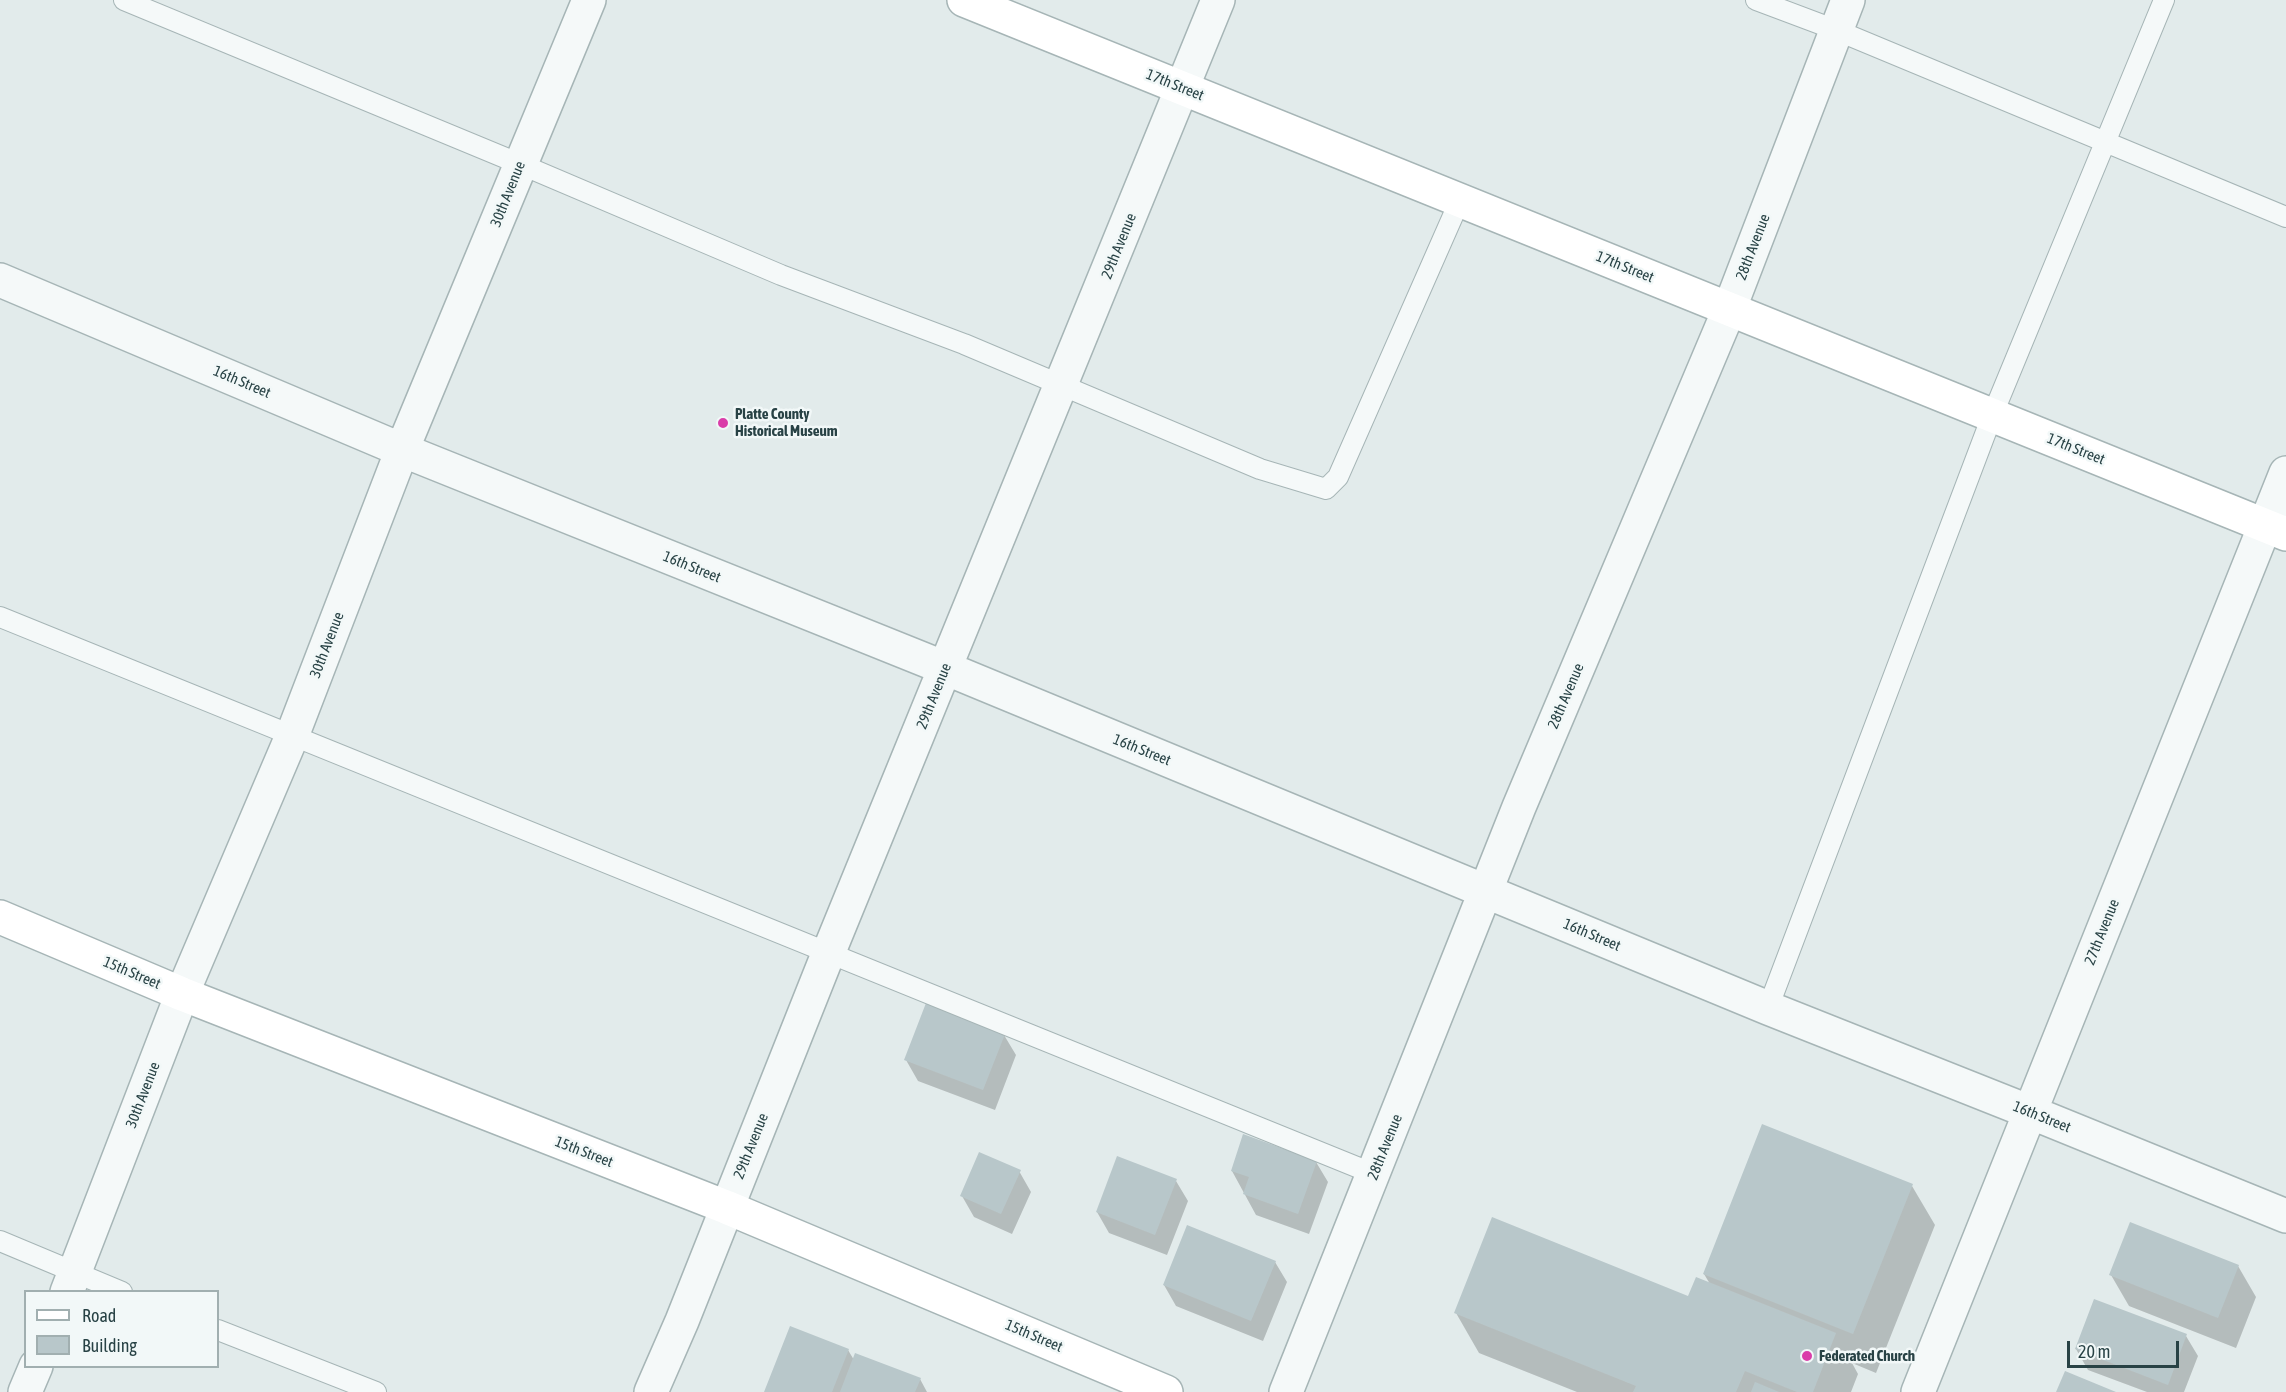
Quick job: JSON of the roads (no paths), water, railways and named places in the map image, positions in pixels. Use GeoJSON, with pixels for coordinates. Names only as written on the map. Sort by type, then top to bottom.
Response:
{"type":"FeatureCollection","features":[{"type":"Feature","properties":{"kind":"main road","name":"17th Street"},"geometry":{"type":"LineString","coordinates":[[964,0],[2275,530]]}},
{"type":"Feature","properties":{"kind":"main road","name":"15th Street"},"geometry":{"type":"LineString","coordinates":[[0,917],[182,994],[726,1207],[1166,1392]]}},
{"type":"Feature","properties":{"kind":"street","name":"30th Avenue"},"geometry":{"type":"LineString","coordinates":[[71,1282],[182,994],[292,736],[402,450],[589,0]]}},
{"type":"Feature","properties":{"kind":"street","name":"29th Avenue"},"geometry":{"type":"LineString","coordinates":[[651,1392],[1218,0]]}},
{"type":"Feature","properties":{"kind":"street","name":"28th Avenue"},"geometry":{"type":"LineString","coordinates":[[1286,1392],[1519,807],[1729,310],[1848,0]]}},
{"type":"Feature","properties":{"kind":"street","name":"16th Street"},"geometry":{"type":"LineString","coordinates":[[0,280],[402,450],[945,668],[1768,1008],[2286,1216]]}},
{"type":"Feature","properties":{"kind":"street","name":"27th Avenue"},"geometry":{"type":"LineString","coordinates":[[1918,1392],[2030,1112],[2275,530],[2286,473]]}},
{"type":"Feature","properties":{"kind":"street"},"geometry":{"type":"LineString","coordinates":[[25,1392],[35,1368]]}},
{"type":"Feature","properties":{"kind":"lane"},"geometry":{"type":"LineString","coordinates":[[124,0],[781,275],[964,344],[1061,387],[1260,469],[1326,489],[1338,477],[1460,200]]}},
{"type":"Feature","properties":{"kind":"lane"},"geometry":{"type":"LineString","coordinates":[[1756,0],[1836,30],[2286,218]]}},
{"type":"Feature","properties":{"kind":"lane"},"geometry":{"type":"LineString","coordinates":[[1768,1008],[1992,416],[2164,0]]}},
{"type":"Feature","properties":{"kind":"lane"},"geometry":{"type":"LineString","coordinates":[[0,617],[1374,1174]]}},
{"type":"Feature","properties":{"kind":"lane"},"geometry":{"type":"LineString","coordinates":[[0,1241],[71,1282],[112,1290]]}},
{"type":"Feature","properties":{"kind":"lane"},"geometry":{"type":"LineString","coordinates":[[219,1330],[376,1392]]}},
{"type":"Feature","properties":{"kind":"place","name":"Platte County Historical Museum"},"geometry":{"type":"Point","coordinates":[723,423]}},
{"type":"Feature","properties":{"kind":"place","name":"Federated Church"},"geometry":{"type":"Point","coordinates":[1807,1356]}}]}
